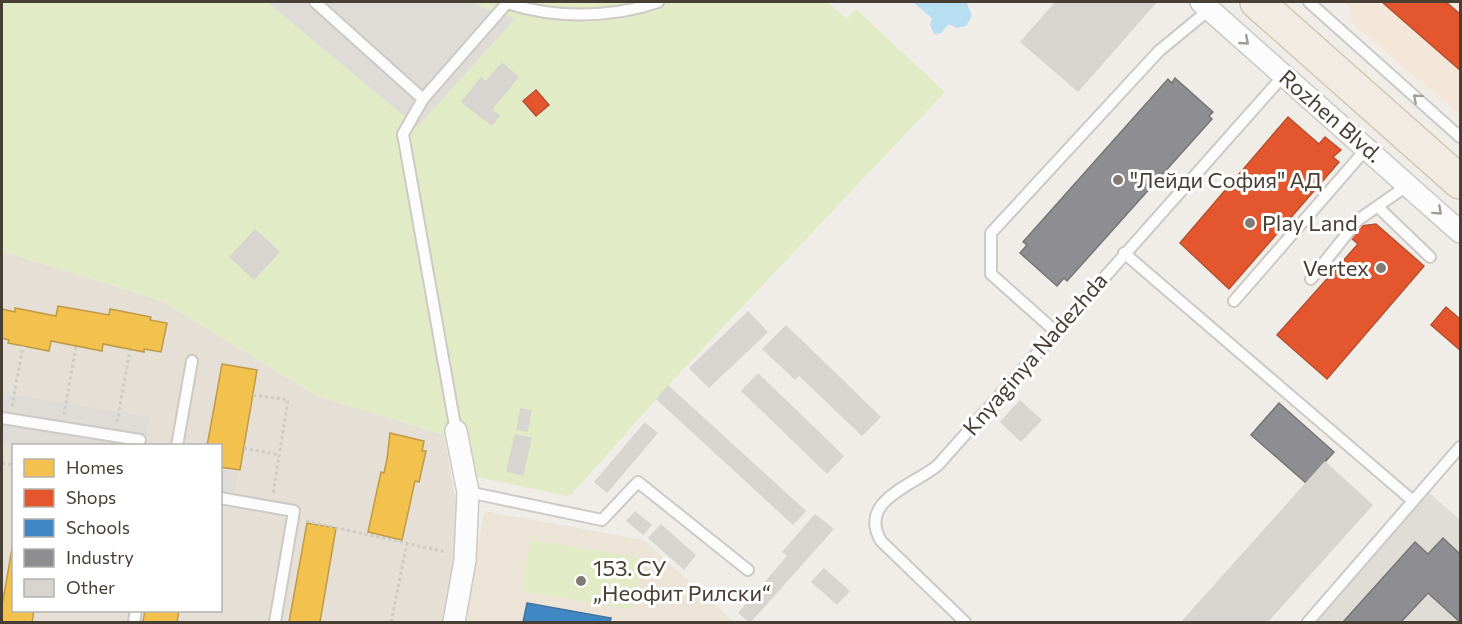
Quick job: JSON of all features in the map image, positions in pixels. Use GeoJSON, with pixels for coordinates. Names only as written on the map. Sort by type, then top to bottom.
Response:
{"type":"FeatureCollection","features":[{"type":"Feature","properties":{"kind":"main road","name":"Rozhen Blvd."},"geometry":{"type":"LineString","coordinates":[[1257,2],[1461,182]]}},
{"type":"Feature","properties":{"kind":"street","name":"Rozhen Blvd."},"geometry":{"type":"LineString","coordinates":[[1206,5],[1461,232]]}},
{"type":"Feature","properties":{"kind":"street"},"geometry":{"type":"LineString","coordinates":[[454,622],[465,560],[468,492],[456,431]]}},
{"type":"Feature","properties":{"kind":"lane"},"geometry":{"type":"LineString","coordinates":[[315,2],[423,99]]}},
{"type":"Feature","properties":{"kind":"lane"},"geometry":{"type":"LineString","coordinates":[[456,431],[403,134],[423,99],[508,2],[536,13],[631,11],[658,2]]}},
{"type":"Feature","properties":{"kind":"lane"},"geometry":{"type":"LineString","coordinates":[[1309,2],[1461,137]]}},
{"type":"Feature","properties":{"kind":"lane"},"geometry":{"type":"LineString","coordinates":[[1055,331],[991,274],[991,233],[1159,51],[1206,5]]}},
{"type":"Feature","properties":{"kind":"lane","name":"Knyaginya Nadezhda"},"geometry":{"type":"LineString","coordinates":[[965,622],[881,541],[876,532],[875,520],[880,507],[894,491],[925,476],[938,465],[1284,75]]}},
{"type":"Feature","properties":{"kind":"lane"},"geometry":{"type":"LineString","coordinates":[[1234,301],[1367,148]]}},
{"type":"Feature","properties":{"kind":"lane"},"geometry":{"type":"LineString","coordinates":[[1311,279],[1358,220],[1408,185]]}},
{"type":"Feature","properties":{"kind":"lane"},"geometry":{"type":"LineString","coordinates":[[1378,207],[1430,257]]}},
{"type":"Feature","properties":{"kind":"lane"},"geometry":{"type":"LineString","coordinates":[[1124,253],[1413,501]]}},
{"type":"Feature","properties":{"kind":"lane"},"geometry":{"type":"LineString","coordinates":[[177,444],[192,361]]}},
{"type":"Feature","properties":{"kind":"lane"},"geometry":{"type":"LineString","coordinates":[[5,418],[140,440]]}},
{"type":"Feature","properties":{"kind":"lane"},"geometry":{"type":"LineString","coordinates":[[1308,622],[1461,447]]}},
{"type":"Feature","properties":{"kind":"lane"},"geometry":{"type":"LineString","coordinates":[[468,492],[602,520],[638,482],[748,570]]}},
{"type":"Feature","properties":{"kind":"lane"},"geometry":{"type":"LineString","coordinates":[[222,498],[294,511],[275,622]]}},
{"type":"Feature","properties":{"kind":"path"},"geometry":{"type":"LineString","coordinates":[[5,418],[23,346]]}},
{"type":"Feature","properties":{"kind":"path"},"geometry":{"type":"LineString","coordinates":[[62,427],[76,346]]}},
{"type":"Feature","properties":{"kind":"path"},"geometry":{"type":"LineString","coordinates":[[114,436],[130,350]]}},
{"type":"Feature","properties":{"kind":"path"},"geometry":{"type":"LineString","coordinates":[[253,395],[288,400],[271,507]]}},
{"type":"Feature","properties":{"kind":"path"},"geometry":{"type":"LineString","coordinates":[[244,448],[279,455]]}},
{"type":"Feature","properties":{"kind":"path"},"geometry":{"type":"LineString","coordinates":[[293,519],[337,526],[443,551]]}},
{"type":"Feature","properties":{"kind":"path"},"geometry":{"type":"LineString","coordinates":[[391,622],[407,543]]}},
{"type":"Feature","properties":{"kind":"shaded area"},"geometry":{"type":"Polygon","coordinates":[[[267,2],[474,2],[515,19],[417,127],[267,2]]]}},
{"type":"Feature","properties":{"kind":"shaded area"},"geometry":{"type":"Polygon","coordinates":[[[1343,2],[1460,2],[1460,116],[1350,21],[1350,7],[1343,2]]]}},
{"type":"Feature","properties":{"kind":"shaded area"},"geometry":{"type":"Polygon","coordinates":[[[2,251],[162,301],[317,396],[444,435],[462,535],[447,622],[2,622],[2,251]]]}},
{"type":"Feature","properties":{"kind":"shaded area"},"geometry":{"type":"Polygon","coordinates":[[[2,393],[149,417],[145,444],[2,443],[2,393]]]}},
{"type":"Feature","properties":{"kind":"shaded area"},"geometry":{"type":"Polygon","coordinates":[[[222,469],[238,472],[233,500],[222,498],[222,469]]]}},
{"type":"Feature","properties":{"kind":"shaded area"},"geometry":{"type":"Polygon","coordinates":[[[1426,490],[1460,520],[1460,622],[1313,622],[1426,490]]]}},
{"type":"Feature","properties":{"kind":"shaded area","name":"153. СУ „Неофит Рилски“"},"geometry":{"type":"Polygon","coordinates":[[[484,511],[644,540],[734,622],[465,622],[484,511]]]}},
{"type":"Feature","properties":{"kind":"green space"},"geometry":{"type":"Polygon","coordinates":[[[2,2],[827,2],[847,19],[856,9],[945,92],[675,378],[572,494],[566,496],[477,477],[474,472],[466,429],[444,435],[317,396],[162,301],[2,251],[2,2]]]}},
{"type":"Feature","properties":{"kind":"green space"},"geometry":{"type":"Polygon","coordinates":[[[531,540],[640,558],[632,609],[522,591],[531,540]]]}},
{"type":"Feature","properties":{"kind":"water"},"geometry":{"type":"Polygon","coordinates":[[[913,2],[970,2],[967,4],[972,16],[966,26],[957,28],[949,24],[941,33],[934,34],[930,25],[932,18],[913,2]]]}},
{"type":"Feature","properties":{"kind":"building: Homes"},"geometry":{"type":"Polygon","coordinates":[[[58,306],[109,315],[110,309],[151,317],[150,320],[167,323],[161,352],[144,349],[144,352],[103,344],[102,351],[51,341],[49,351],[8,343],[9,340],[2,338],[2,309],[15,312],[15,308],[56,316],[58,306]]]}},
{"type":"Feature","properties":{"kind":"building: Homes"},"geometry":{"type":"Polygon","coordinates":[[[222,364],[257,370],[240,470],[222,467],[222,444],[207,444],[222,364]]]}},
{"type":"Feature","properties":{"kind":"building: Homes"},"geometry":{"type":"Polygon","coordinates":[[[390,433],[424,441],[422,451],[426,451],[419,482],[415,481],[402,540],[368,532],[381,472],[384,473],[390,433]]]}},
{"type":"Feature","properties":{"kind":"building: Homes"},"geometry":{"type":"Polygon","coordinates":[[[307,523],[336,528],[320,622],[289,622],[307,523]]]}},
{"type":"Feature","properties":{"kind":"building: Homes"},"geometry":{"type":"Polygon","coordinates":[[[12,548],[12,612],[34,612],[32,622],[2,622],[2,606],[12,548]]]}},
{"type":"Feature","properties":{"kind":"building: Homes"},"geometry":{"type":"Polygon","coordinates":[[[145,612],[179,612],[177,622],[143,622],[145,612]]]}},
{"type":"Feature","properties":{"kind":"building: Shops"},"geometry":{"type":"Polygon","coordinates":[[[1382,2],[1446,2],[1460,14],[1460,70],[1382,2]]]}},
{"type":"Feature","properties":{"kind":"building: Shops"},"geometry":{"type":"Polygon","coordinates":[[[536,90],[549,105],[536,116],[523,101],[536,90]]]}},
{"type":"Feature","properties":{"kind":"building: Shops"},"geometry":{"type":"Polygon","coordinates":[[[1288,117],[1319,144],[1325,137],[1341,150],[1333,157],[1339,162],[1229,289],[1180,243],[1288,117]]]}},
{"type":"Feature","properties":{"kind":"building: Shops"},"geometry":{"type":"Polygon","coordinates":[[[1376,224],[1424,266],[1327,379],[1277,335],[1358,244],[1350,237],[1361,226],[1376,224]]]}},
{"type":"Feature","properties":{"kind":"building: Shops"},"geometry":{"type":"Polygon","coordinates":[[[1446,307],[1460,319],[1460,350],[1431,325],[1446,307]]]}},
{"type":"Feature","properties":{"kind":"building: Schools"},"geometry":{"type":"Polygon","coordinates":[[[527,603],[611,618],[610,622],[523,622],[527,603]]]}},
{"type":"Feature","properties":{"kind":"building: Industry","name":"\"Лейди София\" АД"},"geometry":{"type":"Polygon","coordinates":[[[1175,78],[1213,112],[1209,116],[1212,119],[1067,281],[1064,278],[1057,286],[1020,253],[1027,245],[1023,242],[1168,79],[1172,83],[1175,78]]]}},
{"type":"Feature","properties":{"kind":"building: Industry"},"geometry":{"type":"Polygon","coordinates":[[[1279,403],[1334,452],[1306,483],[1251,435],[1279,403]]]}},
{"type":"Feature","properties":{"kind":"building: Industry"},"geometry":{"type":"Polygon","coordinates":[[[1443,538],[1460,554],[1460,622],[1428,593],[1401,622],[1343,622],[1415,542],[1428,554],[1443,538]]]}},
{"type":"Feature","properties":{"kind":"building: Other"},"geometry":{"type":"Polygon","coordinates":[[[1056,2],[1156,2],[1078,91],[1021,42],[1056,2]]]}},
{"type":"Feature","properties":{"kind":"building: Other"},"geometry":{"type":"Polygon","coordinates":[[[502,63],[518,77],[491,110],[499,116],[492,125],[462,102],[481,78],[486,82],[502,63]]]}},
{"type":"Feature","properties":{"kind":"building: Other"},"geometry":{"type":"Polygon","coordinates":[[[255,230],[279,252],[254,279],[230,257],[255,230]]]}},
{"type":"Feature","properties":{"kind":"building: Other"},"geometry":{"type":"Polygon","coordinates":[[[748,312],[767,332],[709,387],[690,368],[748,312]]]}},
{"type":"Feature","properties":{"kind":"building: Other"},"geometry":{"type":"Polygon","coordinates":[[[786,326],[880,417],[862,435],[799,375],[795,379],[763,349],[786,326]]]}},
{"type":"Feature","properties":{"kind":"building: Other"},"geometry":{"type":"Polygon","coordinates":[[[758,374],[843,456],[827,473],[742,391],[758,374]]]}},
{"type":"Feature","properties":{"kind":"building: Other"},"geometry":{"type":"Polygon","coordinates":[[[668,386],[805,511],[793,524],[657,399],[668,386]]]}},
{"type":"Feature","properties":{"kind":"building: Other"},"geometry":{"type":"Polygon","coordinates":[[[1020,401],[1041,420],[1021,441],[1001,422],[1020,401]]]}},
{"type":"Feature","properties":{"kind":"building: Other"},"geometry":{"type":"Polygon","coordinates":[[[521,409],[531,411],[527,431],[517,429],[521,409]]]}},
{"type":"Feature","properties":{"kind":"building: Other"},"geometry":{"type":"Polygon","coordinates":[[[645,423],[657,433],[607,492],[595,482],[645,423]]]}},
{"type":"Feature","properties":{"kind":"building: Other"},"geometry":{"type":"Polygon","coordinates":[[[515,435],[531,438],[523,475],[507,471],[515,435]]]}},
{"type":"Feature","properties":{"kind":"building: Other"},"geometry":{"type":"Polygon","coordinates":[[[1325,462],[1372,505],[1267,622],[1182,622],[1325,462]]]}},
{"type":"Feature","properties":{"kind":"building: Other"},"geometry":{"type":"Polygon","coordinates":[[[635,512],[651,525],[643,534],[627,521],[635,512]]]}},
{"type":"Feature","properties":{"kind":"building: Other"},"geometry":{"type":"Polygon","coordinates":[[[815,515],[833,529],[750,622],[739,613],[788,556],[783,552],[815,515]]]}},
{"type":"Feature","properties":{"kind":"building: Other"},"geometry":{"type":"Polygon","coordinates":[[[661,525],[695,555],[684,569],[649,538],[661,525]]]}},
{"type":"Feature","properties":{"kind":"building: Other"},"geometry":{"type":"Polygon","coordinates":[[[824,569],[849,591],[837,604],[812,582],[824,569]]]}},
{"type":"Feature","properties":{"kind":"place","name":"\"Лейди София\" АД"},"geometry":{"type":"Point","coordinates":[1118,180]}},
{"type":"Feature","properties":{"kind":"place","name":"Play Land"},"geometry":{"type":"Point","coordinates":[1250,223]}},
{"type":"Feature","properties":{"kind":"place","name":"Vertex"},"geometry":{"type":"Point","coordinates":[1381,268]}},
{"type":"Feature","properties":{"kind":"place","name":"153. СУ „Неофит Рилски“"},"geometry":{"type":"Point","coordinates":[581,581]}}]}
